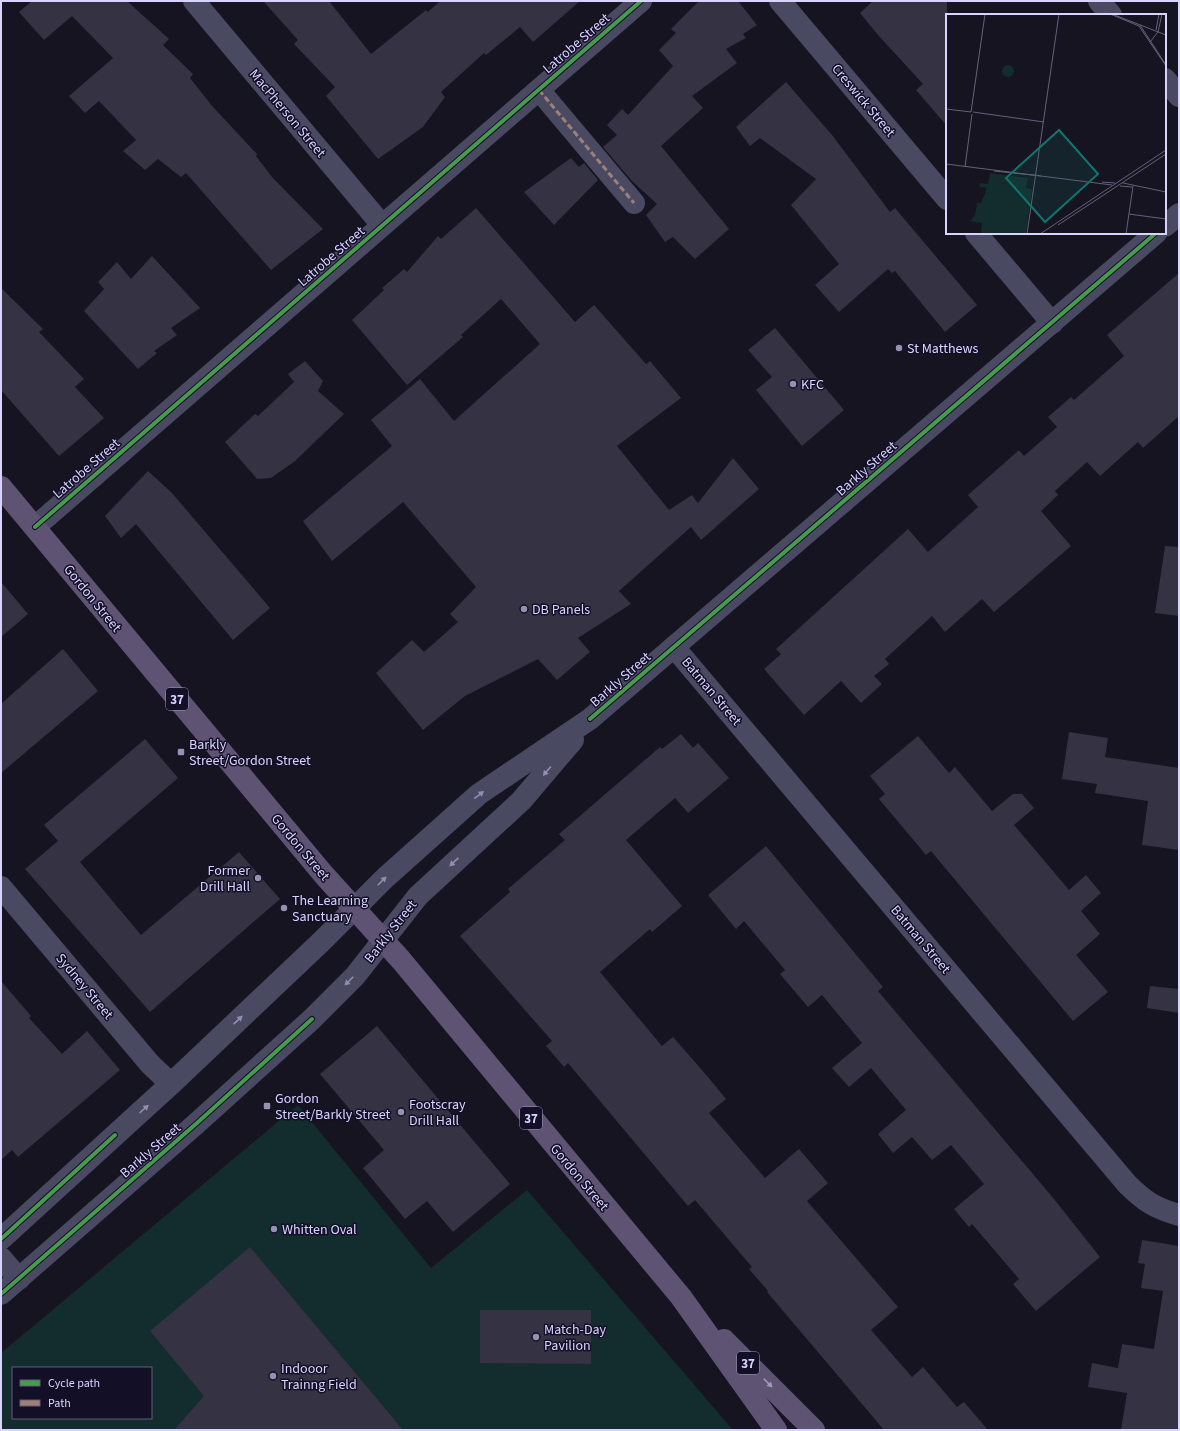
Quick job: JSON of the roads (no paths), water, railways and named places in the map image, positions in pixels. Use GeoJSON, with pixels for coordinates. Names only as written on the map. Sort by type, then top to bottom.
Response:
{"type":"FeatureCollection","features":[{"type":"Feature","properties":{"kind":"main road","name":"Gordon Street"},"geometry":{"type":"LineString","coordinates":[[1,487],[257,795],[354,909],[382,939],[681,1297],[776,1430]]}},
{"type":"Feature","properties":{"kind":"main road","name":"Gordon Street"},"geometry":{"type":"LineString","coordinates":[[681,1297],[814,1430]]}},
{"type":"Feature","properties":{"kind":"street","name":"MacPherson Street"},"geometry":{"type":"LineString","coordinates":[[194,1],[382,225]]}},
{"type":"Feature","properties":{"kind":"street","name":"Latrobe Street"},"geometry":{"type":"LineString","coordinates":[[35,527],[641,1]]}},
{"type":"Feature","properties":{"kind":"street","name":"Creswick Street"},"geometry":{"type":"LineString","coordinates":[[780,1],[946,198]]}},
{"type":"Feature","properties":{"kind":"street"},"geometry":{"type":"LineString","coordinates":[[1099,1],[1110,14]]}},
{"type":"Feature","properties":{"kind":"street"},"geometry":{"type":"LineString","coordinates":[[1166,80],[1179,96]]}},
{"type":"Feature","properties":{"kind":"street"},"geometry":{"type":"LineString","coordinates":[[539,90],[634,203]]}},
{"type":"Feature","properties":{"kind":"street"},"geometry":{"type":"LineString","coordinates":[[1166,225],[1179,214]]}},
{"type":"Feature","properties":{"kind":"street"},"geometry":{"type":"LineString","coordinates":[[977,234],[1052,323]]}},
{"type":"Feature","properties":{"kind":"street","name":"Barkly Street"},"geometry":{"type":"LineString","coordinates":[[1,1239],[171,1084],[385,878],[479,794],[590,719],[1155,234]]}},
{"type":"Feature","properties":{"kind":"street","name":"Batman Street"},"geometry":{"type":"LineString","coordinates":[[674,647],[1127,1184],[1143,1200],[1163,1210],[1179,1215]]}},
{"type":"Feature","properties":{"kind":"street","name":"Barkly Street"},"geometry":{"type":"LineString","coordinates":[[1,1294],[208,1114],[312,1019],[355,976],[382,939],[418,896],[522,801],[590,719]]}},
{"type":"Feature","properties":{"kind":"street","name":"Sydney Street"},"geometry":{"type":"LineString","coordinates":[[1,887],[150,1064],[171,1084]]}},
{"type":"Feature","properties":{"kind":"street"},"geometry":{"type":"LineString","coordinates":[[1,1258],[19,1279]]}},
{"type":"Feature","properties":{"kind":"place","name":"St Matthews"},"geometry":{"type":"Point","coordinates":[899,348]}},
{"type":"Feature","properties":{"kind":"place","name":"KFC"},"geometry":{"type":"Point","coordinates":[793,384]}},
{"type":"Feature","properties":{"kind":"place","name":"DB Panels"},"geometry":{"type":"Point","coordinates":[524,609]}},
{"type":"Feature","properties":{"kind":"place","name":"Barkly Street/Gordon Street"},"geometry":{"type":"Point","coordinates":[181,752]}},
{"type":"Feature","properties":{"kind":"place","name":"Former Drill Hall"},"geometry":{"type":"Point","coordinates":[258,878]}},
{"type":"Feature","properties":{"kind":"place","name":"The Learning Sanctuary"},"geometry":{"type":"Point","coordinates":[284,908]}},
{"type":"Feature","properties":{"kind":"place","name":"Gordon Street/Barkly Street"},"geometry":{"type":"Point","coordinates":[267,1106]}},
{"type":"Feature","properties":{"kind":"place","name":"Footscray Drill Hall"},"geometry":{"type":"Point","coordinates":[401,1112]}},
{"type":"Feature","properties":{"kind":"place","name":"Whitten Oval"},"geometry":{"type":"Point","coordinates":[274,1229]}},
{"type":"Feature","properties":{"kind":"place","name":"Match-Day Pavilion"},"geometry":{"type":"Point","coordinates":[536,1337]}},
{"type":"Feature","properties":{"kind":"place","name":"Indooor Trainng Field"},"geometry":{"type":"Point","coordinates":[273,1376]}}]}
